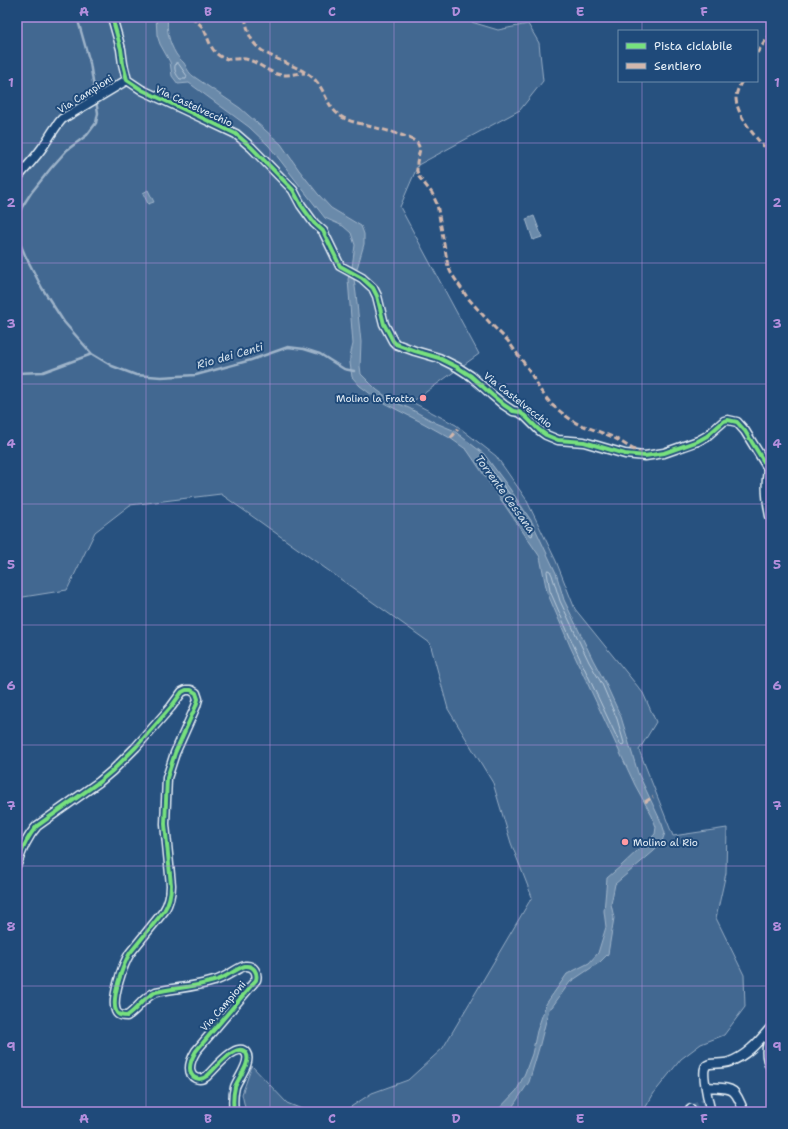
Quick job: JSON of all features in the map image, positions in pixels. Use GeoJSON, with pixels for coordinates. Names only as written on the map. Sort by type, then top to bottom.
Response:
{"type":"FeatureCollection","features":[{"type":"Feature","properties":{"kind":"street"},"geometry":{"type":"LineString","coordinates":[[112,17],[127,80]]}},
{"type":"Feature","properties":{"kind":"street","name":"Via Campioni"},"geometry":{"type":"LineString","coordinates":[[17,178],[30,164],[62,119],[127,80]]}},
{"type":"Feature","properties":{"kind":"street","name":"Via Castelvecchio"},"geometry":{"type":"LineString","coordinates":[[127,80],[142,90],[236,134],[245,141],[292,190],[314,223],[323,231],[340,266],[362,278],[373,288],[377,296],[384,324],[396,344],[439,358],[457,367],[471,376],[504,405],[513,411],[520,412],[539,430],[558,440],[584,442],[625,454],[645,456],[664,453],[698,441],[707,436],[724,421],[733,421],[745,432],[769,475]]}},
{"type":"Feature","properties":{"kind":"street"},"geometry":{"type":"LineString","coordinates":[[771,460],[768,498],[771,516]]}},
{"type":"Feature","properties":{"kind":"street","name":"Via Campioni"},"geometry":{"type":"LineString","coordinates":[[17,864],[30,833],[37,826],[112,771],[136,747],[182,692],[191,690],[196,693],[198,699],[196,706],[174,753],[167,778],[165,824],[171,894],[164,911],[126,960],[118,984],[116,1012],[120,1015],[127,1016],[133,1012],[148,995],[156,992],[215,981],[246,966],[253,968],[257,975],[256,980],[196,1051],[191,1061],[190,1068],[191,1074],[195,1078],[200,1079],[206,1076],[225,1058],[236,1051],[241,1050],[247,1054],[248,1063],[236,1086],[233,1098],[234,1112]]}},
{"type":"Feature","properties":{"kind":"street"},"geometry":{"type":"LineString","coordinates":[[711,1112],[706,1102],[704,1071],[707,1065],[730,1061],[748,1051],[771,1027]]}},
{"type":"Feature","properties":{"kind":"street"},"geometry":{"type":"LineString","coordinates":[[771,1036],[766,1051],[771,1068]]}},
{"type":"Feature","properties":{"kind":"street"},"geometry":{"type":"LineString","coordinates":[[706,1087],[734,1090],[739,1098],[744,1112]]}},
{"type":"Feature","properties":{"kind":"shaded area"},"geometry":{"type":"Polygon","coordinates":[[[17,17],[455,17],[498,30],[528,24],[539,43],[543,81],[520,110],[418,165],[400,207],[479,354],[412,402],[456,425],[496,456],[526,499],[556,561],[575,609],[643,693],[656,722],[639,750],[673,836],[727,828],[726,873],[716,918],[744,975],[745,1007],[724,1035],[701,1044],[681,1059],[654,1093],[643,1112],[343,1112],[372,1093],[408,1080],[443,1048],[532,897],[511,843],[493,783],[448,709],[430,643],[221,494],[130,505],[95,532],[67,590],[17,598],[17,17]]]}},
{"type":"Feature","properties":{"kind":"shaded area"},"geometry":{"type":"Polygon","coordinates":[[[252,1066],[287,1103],[309,1112],[246,1112],[242,1094],[252,1066]]]}},
{"type":"Feature","properties":{"kind":"water","name":"Torrente Cessana"},"geometry":{"type":"Polygon","coordinates":[[[156,17],[168,17],[168,31],[172,45],[176,54],[191,74],[240,108],[281,144],[299,170],[331,208],[361,226],[364,234],[364,244],[354,279],[361,342],[361,374],[377,390],[394,402],[453,430],[484,454],[532,522],[556,573],[564,600],[621,717],[638,773],[665,833],[661,844],[615,884],[611,904],[614,918],[608,954],[600,962],[570,982],[549,1009],[529,1082],[509,1112],[496,1112],[517,1090],[525,1073],[546,1004],[567,974],[589,963],[598,953],[606,927],[604,911],[607,878],[655,834],[656,827],[570,646],[547,592],[540,557],[467,450],[450,438],[380,401],[360,386],[352,377],[350,356],[353,344],[348,279],[352,267],[355,245],[351,233],[343,226],[325,218],[269,146],[249,127],[189,83],[178,84],[172,76],[170,62],[160,44],[157,35],[156,17]]]}},
{"type":"Feature","properties":{"kind":"water"},"geometry":{"type":"Polygon","coordinates":[[[148,190],[154,202],[148,204],[143,193],[148,190]]]}},
{"type":"Feature","properties":{"kind":"water"},"geometry":{"type":"Polygon","coordinates":[[[534,216],[542,237],[533,240],[526,219],[534,216]]]}},
{"type":"Feature","properties":{"kind":"waterway"},"geometry":{"type":"LineString","coordinates":[[77,17],[90,63],[98,113],[96,123],[87,135],[67,150],[51,168],[31,193],[18,216],[19,241],[25,255],[42,288],[64,322],[92,354],[112,366],[136,375],[161,377],[196,375],[251,360],[288,347],[304,349],[320,354],[344,369],[354,371]]}},
{"type":"Feature","properties":{"kind":"waterway","name":"Rio dei Centi"},"geometry":{"type":"LineString","coordinates":[[17,373],[43,372],[92,354]]}},
{"type":"Feature","properties":{"kind":"tunnel"},"geometry":{"type":"LineString","coordinates":[[691,1109],[704,1103]]}},
{"type":"Feature","properties":{"kind":"marked path"},"geometry":{"type":"LineString","coordinates":[[192,17],[203,28],[216,53],[224,58],[249,60],[273,73],[280,75],[305,73]]}},
{"type":"Feature","properties":{"kind":"marked path"},"geometry":{"type":"LineString","coordinates":[[245,17],[250,37],[254,43],[267,54],[311,76],[319,85],[333,109],[342,117],[399,134],[417,142],[420,149],[417,162],[417,171],[419,177],[432,193],[437,204],[448,266],[467,297],[508,341],[529,370],[540,390],[552,405],[576,423],[613,437],[641,454]]}},
{"type":"Feature","properties":{"kind":"marked path"},"geometry":{"type":"LineString","coordinates":[[758,52],[771,33]]}},
{"type":"Feature","properties":{"kind":"marked path"},"geometry":{"type":"LineString","coordinates":[[741,82],[736,96],[739,109],[746,123],[764,147]]}},
{"type":"Feature","properties":{"kind":"marked path"},"geometry":{"type":"LineString","coordinates":[[771,175],[769,192],[771,201]]}},
{"type":"Feature","properties":{"kind":"marked path"},"geometry":{"type":"LineString","coordinates":[[451,438],[458,429]]}},
{"type":"Feature","properties":{"kind":"marked path"},"geometry":{"type":"LineString","coordinates":[[645,802],[653,797]]}},
{"type":"Feature","properties":{"kind":"cycle path"},"geometry":{"type":"LineString","coordinates":[[112,17],[121,49],[127,80],[142,90],[236,134],[251,147],[293,190],[301,205],[314,223],[323,231],[340,266],[362,278],[373,288],[377,296],[384,324],[396,344],[439,358],[457,367],[471,376],[504,405],[525,416],[546,435],[558,440],[584,442],[625,454],[645,456],[664,453],[698,441],[707,436],[724,421],[728,420],[737,422],[745,431],[769,470]]}},
{"type":"Feature","properties":{"kind":"cycle path"},"geometry":{"type":"LineString","coordinates":[[17,864],[28,839],[37,826],[112,771],[136,747],[182,692],[191,690],[196,693],[198,699],[196,706],[175,753],[167,778],[165,824],[171,892],[164,911],[127,958],[118,982],[115,1006],[119,1015],[127,1016],[147,997],[156,992],[200,985],[214,981],[245,966],[253,968],[256,972],[256,980],[196,1051],[190,1066],[190,1071],[193,1077],[201,1079],[207,1076],[231,1053],[237,1050],[242,1050],[246,1053],[246,1065],[234,1090],[234,1112]]}},
{"type":"Feature","properties":{"kind":"place","name":"Molino la Fratta"},"geometry":{"type":"Point","coordinates":[423,398]}},
{"type":"Feature","properties":{"kind":"place","name":"Molino al Rio"},"geometry":{"type":"Point","coordinates":[625,842]}}]}
